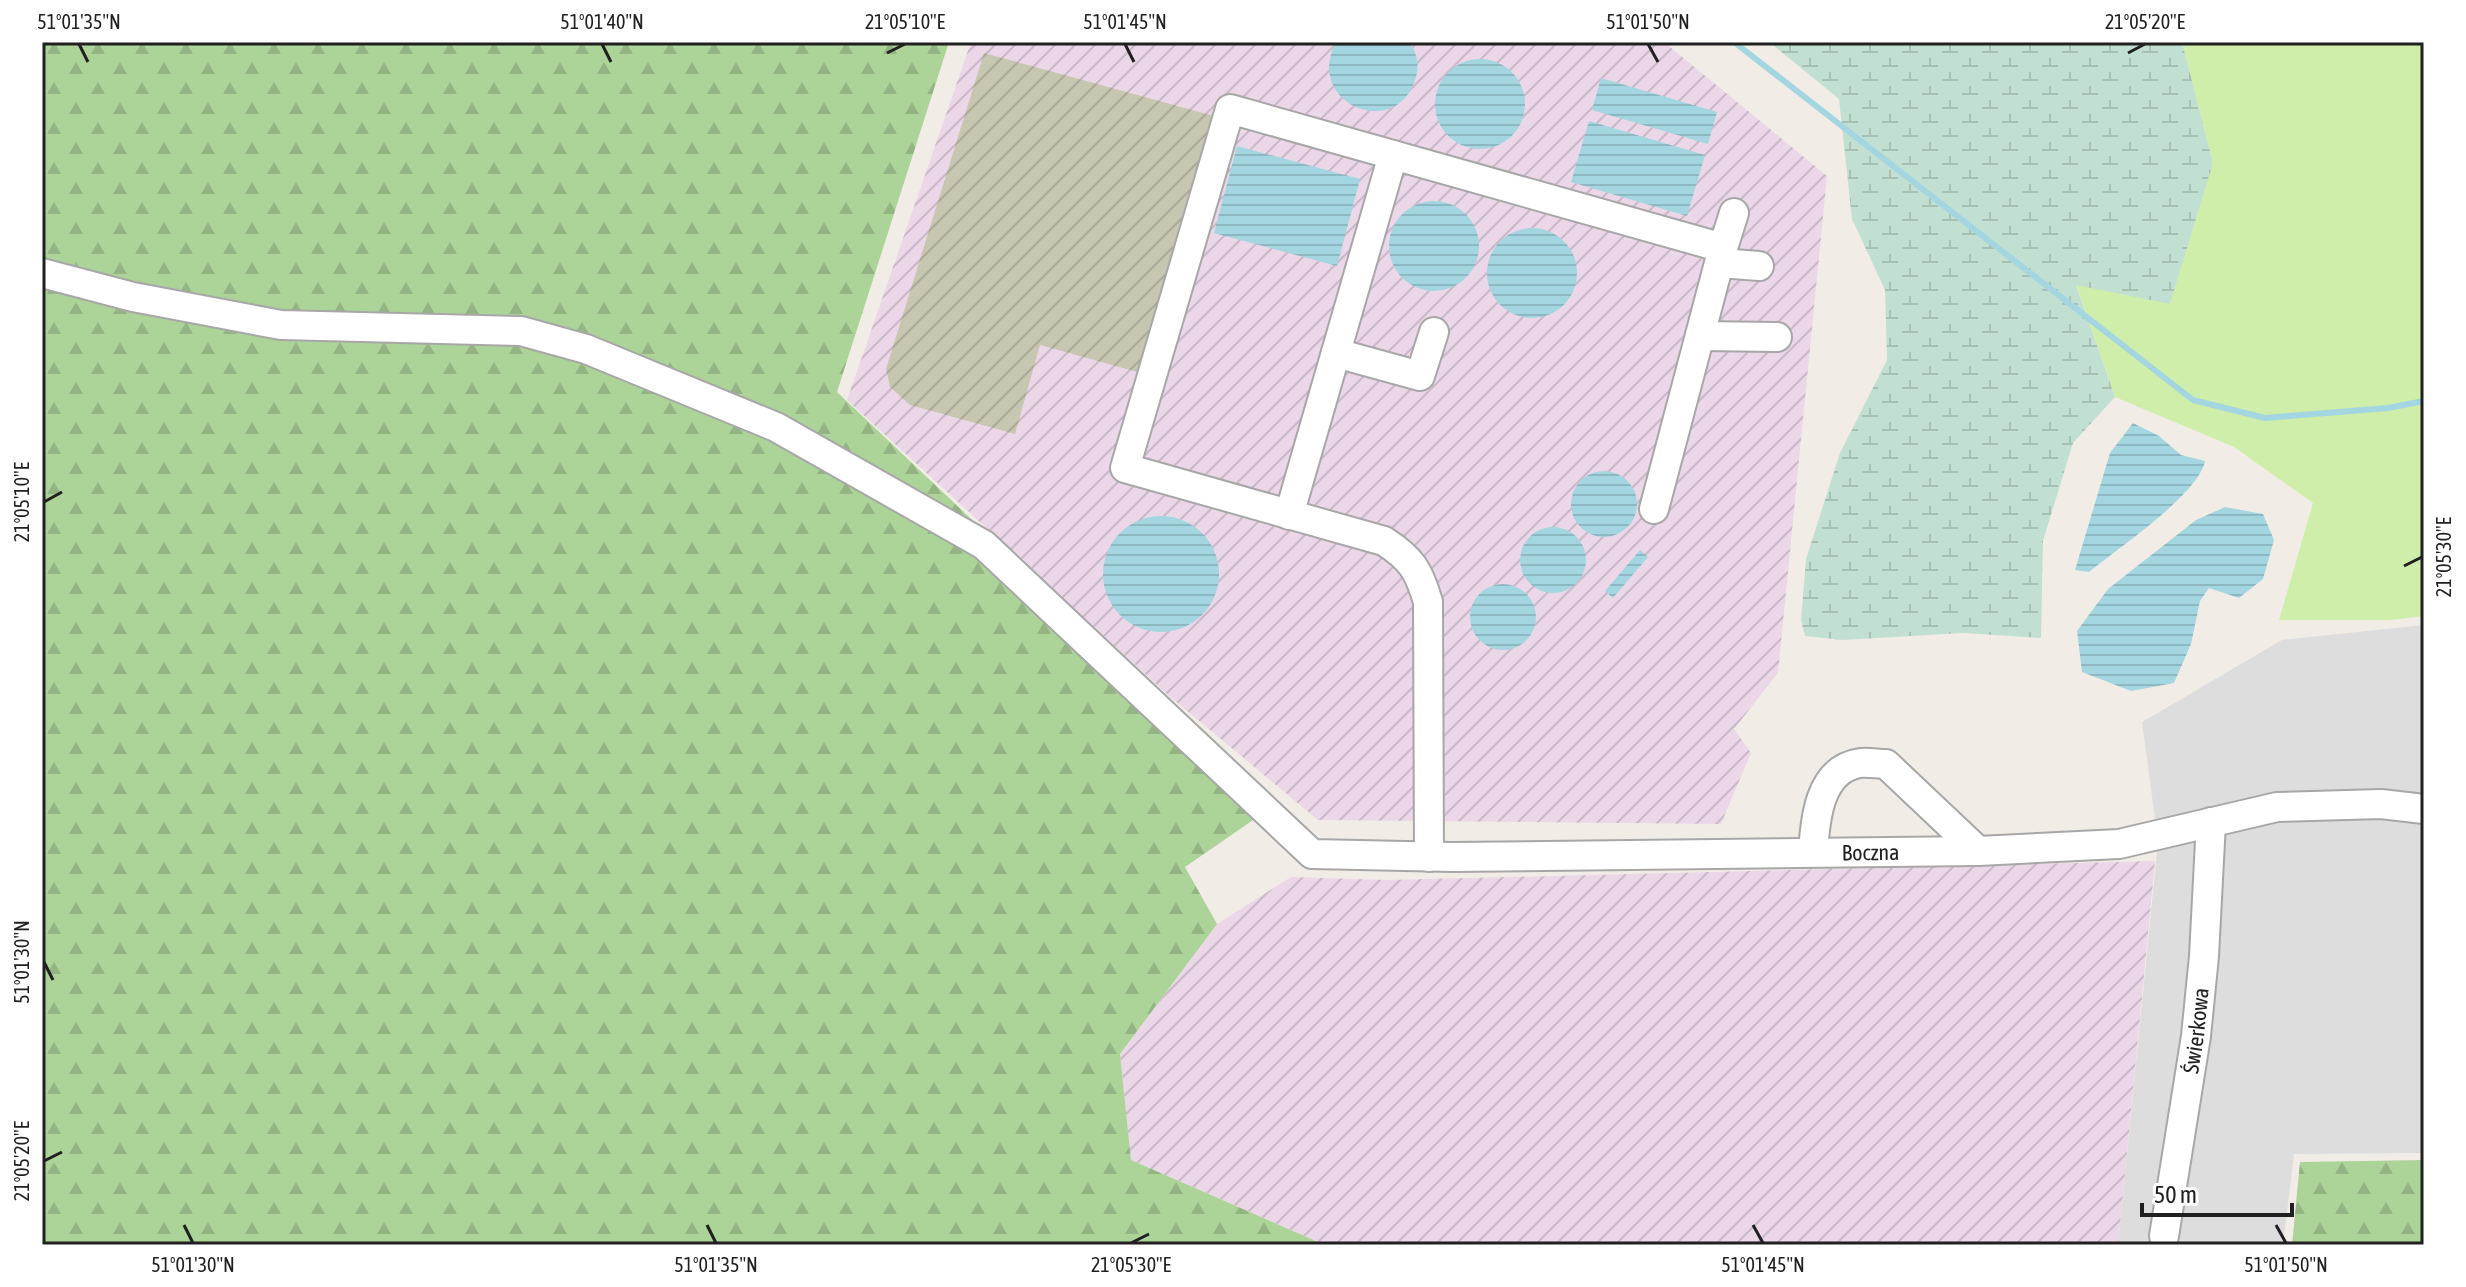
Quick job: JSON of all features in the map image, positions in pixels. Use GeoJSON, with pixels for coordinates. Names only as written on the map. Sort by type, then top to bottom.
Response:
{"type":"FeatureCollection","features":[{"type":"Feature","properties":{"kind":"street"},"geometry":{"type":"LineString","coordinates":[[1429,857],[1428,602],[1420,576],[1405,555],[1384,541],[1125,468],[1230,109],[1759,266]]}},
{"type":"Feature","properties":{"kind":"street"},"geometry":{"type":"LineString","coordinates":[[1289,515],[1393,155]]}},
{"type":"Feature","properties":{"kind":"street"},"geometry":{"type":"LineString","coordinates":[[1654,509],[1734,213]]}},
{"type":"Feature","properties":{"kind":"street","name":"Boczna"},"geometry":{"type":"LineString","coordinates":[[42,273],[133,297],[281,325],[521,331],[586,349],[776,427],[984,545],[1312,854],[1429,857],[1978,851],[2119,844],[2277,807],[2381,804],[2424,809]]}},
{"type":"Feature","properties":{"kind":"street"},"geometry":{"type":"LineString","coordinates":[[1336,353],[1420,376],[1434,332]]}},
{"type":"Feature","properties":{"kind":"street"},"geometry":{"type":"LineString","coordinates":[[1700,336],[1777,337]]}},
{"type":"Feature","properties":{"kind":"street"},"geometry":{"type":"LineString","coordinates":[[1813,852],[1815,816],[1828,785],[1840,773],[1859,763],[1886,764],[1978,851]]}},
{"type":"Feature","properties":{"kind":"street","name":"Świerkowa"},"geometry":{"type":"LineString","coordinates":[[2164,1236],[2196,1036],[2211,822]]}},
{"type":"Feature","properties":{"kind":"shaded area"},"geometry":{"type":"Polygon","coordinates":[[[971,42],[1664,42],[1827,176],[1778,673],[1734,729],[1751,753],[1721,824],[1318,820],[1168,695],[847,400],[971,42]]]}},
{"type":"Feature","properties":{"kind":"shaded area"},"geometry":{"type":"Polygon","coordinates":[[[984,53],[1214,116],[1141,373],[1040,345],[1015,434],[910,405],[890,387],[886,369],[984,53]]]}},
{"type":"Feature","properties":{"kind":"shaded area"},"geometry":{"type":"Polygon","coordinates":[[[2424,625],[2424,1153],[2294,1154],[2283,1245],[2118,1245],[2158,841],[2142,722],[2282,640],[2424,625]]]}},
{"type":"Feature","properties":{"kind":"shaded area"},"geometry":{"type":"Polygon","coordinates":[[[2155,861],[2118,1245],[1325,1245],[1131,1160],[1120,1054],[1217,924],[1291,877],[1388,880],[2155,861]]]}},
{"type":"Feature","properties":{"kind":"green space"},"geometry":{"type":"Polygon","coordinates":[[[42,42],[949,42],[837,392],[986,533],[1256,818],[1185,867],[1217,924],[1120,1054],[1131,1160],[1325,1245],[42,1245],[42,42]]]}},
{"type":"Feature","properties":{"kind":"green space"},"geometry":{"type":"Polygon","coordinates":[[[1769,42],[2182,42],[2213,163],[2170,304],[2076,285],[2115,397],[2073,443],[2043,541],[2041,638],[1963,633],[1843,640],[1805,636],[1801,620],[1806,559],[1840,453],[1887,360],[1885,290],[1852,219],[1839,99],[1769,42]]]}},
{"type":"Feature","properties":{"kind":"green space"},"geometry":{"type":"Polygon","coordinates":[[[2182,42],[2424,42],[2424,616],[2391,620],[2279,620],[2313,503],[2234,447],[2115,397],[2076,284],[2170,303],[2213,163],[2182,42]]]}},
{"type":"Feature","properties":{"kind":"green space"},"geometry":{"type":"Polygon","coordinates":[[[2424,1160],[2424,1245],[2292,1245],[2300,1162],[2424,1160]]]}},
{"type":"Feature","properties":{"kind":"water"},"geometry":{"type":"Polygon","coordinates":[[[1336,42],[1410,42],[1416,57],[1417,73],[1403,100],[1388,109],[1371,111],[1355,106],[1341,96],[1332,82],[1329,63],[1336,42]]]}},
{"type":"Feature","properties":{"kind":"water"},"geometry":{"type":"Polygon","coordinates":[[[1480,59],[1497,63],[1512,72],[1521,87],[1525,104],[1521,121],[1512,136],[1497,145],[1480,149],[1463,145],[1448,136],[1439,121],[1435,104],[1439,87],[1448,72],[1463,63],[1480,59]]]}},
{"type":"Feature","properties":{"kind":"water"},"geometry":{"type":"Polygon","coordinates":[[[1601,78],[1717,112],[1708,144],[1592,110],[1601,78]]]}},
{"type":"Feature","properties":{"kind":"water"},"geometry":{"type":"Polygon","coordinates":[[[1589,121],[1705,155],[1687,216],[1571,182],[1589,121]]]}},
{"type":"Feature","properties":{"kind":"water"},"geometry":{"type":"Polygon","coordinates":[[[1237,146],[1360,179],[1337,266],[1214,233],[1237,146]]]}},
{"type":"Feature","properties":{"kind":"water"},"geometry":{"type":"Polygon","coordinates":[[[1434,201],[1451,205],[1466,214],[1475,229],[1479,246],[1475,263],[1466,278],[1451,287],[1434,291],[1417,287],[1402,278],[1393,263],[1389,246],[1393,229],[1402,214],[1417,205],[1434,201]]]}},
{"type":"Feature","properties":{"kind":"water"},"geometry":{"type":"Polygon","coordinates":[[[1532,228],[1549,232],[1564,241],[1573,256],[1577,273],[1573,290],[1564,305],[1549,314],[1532,318],[1515,314],[1500,305],[1491,290],[1487,273],[1491,256],[1500,241],[1515,232],[1532,228]]]}},
{"type":"Feature","properties":{"kind":"water"},"geometry":{"type":"Polygon","coordinates":[[[2133,423],[2159,436],[2181,455],[2205,461],[2199,475],[2173,505],[2089,572],[2075,570],[2110,453],[2133,423]]]}},
{"type":"Feature","properties":{"kind":"water"},"geometry":{"type":"Polygon","coordinates":[[[1604,471],[1627,481],[1637,504],[1627,527],[1604,537],[1581,527],[1571,504],[1581,481],[1604,471]]]}},
{"type":"Feature","properties":{"kind":"water"},"geometry":{"type":"Polygon","coordinates":[[[2225,507],[2263,514],[2274,540],[2263,579],[2239,598],[2209,588],[2200,601],[2191,644],[2174,683],[2131,691],[2082,672],[2077,631],[2108,589],[2196,520],[2225,507]]]}},
{"type":"Feature","properties":{"kind":"water"},"geometry":{"type":"Polygon","coordinates":[[[1161,516],[1183,521],[1202,533],[1214,552],[1219,574],[1214,596],[1202,615],[1183,627],[1161,632],[1139,627],[1120,615],[1108,596],[1103,574],[1108,552],[1120,533],[1139,521],[1161,516]]]}},
{"type":"Feature","properties":{"kind":"water"},"geometry":{"type":"Polygon","coordinates":[[[1553,527],[1566,530],[1576,537],[1583,547],[1586,560],[1583,573],[1576,583],[1566,590],[1553,593],[1540,590],[1530,583],[1523,573],[1520,560],[1523,547],[1530,537],[1540,530],[1553,527]]]}},
{"type":"Feature","properties":{"kind":"water"},"geometry":{"type":"Polygon","coordinates":[[[1640,550],[1648,557],[1613,598],[1605,591],[1640,550]]]}},
{"type":"Feature","properties":{"kind":"water"},"geometry":{"type":"Polygon","coordinates":[[[1503,584],[1526,594],[1536,617],[1526,640],[1503,650],[1480,640],[1470,617],[1480,594],[1503,584]]]}},
{"type":"Feature","properties":{"kind":"waterway"},"geometry":{"type":"LineString","coordinates":[[1734,42],[2193,400],[2265,418],[2388,408],[2424,401]]}}]}
